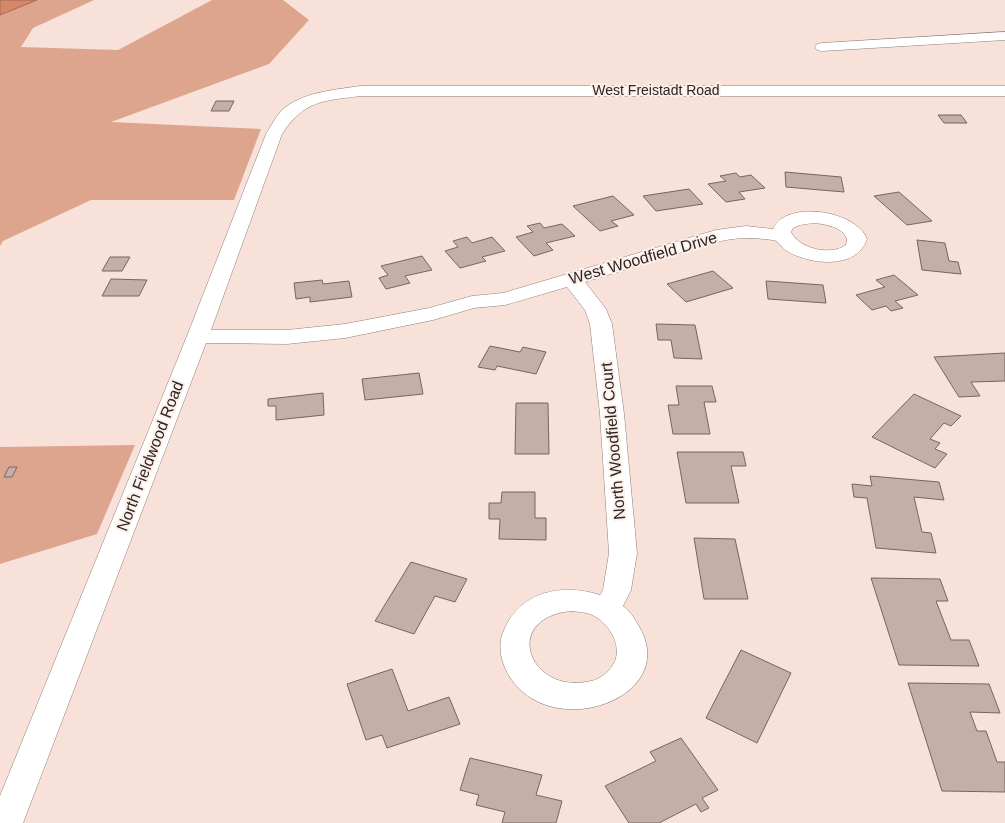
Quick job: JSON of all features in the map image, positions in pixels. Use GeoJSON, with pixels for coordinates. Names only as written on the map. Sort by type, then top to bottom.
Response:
{"type":"FeatureCollection","features":[{"type":"Feature","properties":{"kind":"street"},"geometry":{"type":"LineString","coordinates":[[822,47],[1005,36]]}},
{"type":"Feature","properties":{"kind":"street","name":"West Freistadt Road"},"geometry":{"type":"LineString","coordinates":[[309,102],[332,95],[360,91],[420,90],[1005,91]]}},
{"type":"Feature","properties":{"kind":"street","name":"North Fieldwood Road"},"geometry":{"type":"LineString","coordinates":[[6,823],[195,345],[274,134],[290,112],[309,102]]}},
{"type":"Feature","properties":{"kind":"street","name":"West Woodfield Drive"},"geometry":{"type":"LineString","coordinates":[[195,345],[287,344],[347,346],[392,330],[440,327],[480,314],[505,299],[716,236],[746,232],[782,236]]}},
{"type":"Feature","properties":{"kind":"street","name":"North Woodfield Court"},"geometry":{"type":"LineString","coordinates":[[572,279],[595,309],[601,324],[611,405],[623,554],[617,590],[607,610]]}},
{"type":"Feature","properties":{"kind":"shaded area"},"geometry":{"type":"Polygon","coordinates":[[[0,0],[37,0],[0,15],[0,0]]]}},
{"type":"Feature","properties":{"kind":"shaded area"},"geometry":{"type":"Polygon","coordinates":[[[37,0],[94,0],[33,28],[21,47],[118,50],[212,0],[283,0],[309,20],[269,64],[111,122],[261,129],[234,200],[91,200],[3,241],[0,246],[0,15],[37,0]]]}},
{"type":"Feature","properties":{"kind":"shaded area"},"geometry":{"type":"Polygon","coordinates":[[[135,445],[97,534],[0,564],[0,447],[135,445]]]}},
{"type":"Feature","properties":{"kind":"building"},"geometry":{"type":"Polygon","coordinates":[[[216,101],[234,101],[229,111],[211,111],[216,101]]]}},
{"type":"Feature","properties":{"kind":"building"},"geometry":{"type":"Polygon","coordinates":[[[938,115],[961,115],[967,123],[944,123],[938,115]]]}},
{"type":"Feature","properties":{"kind":"building"},"geometry":{"type":"Polygon","coordinates":[[[785,172],[841,177],[844,192],[786,187],[785,172]]]}},
{"type":"Feature","properties":{"kind":"building"},"geometry":{"type":"Polygon","coordinates":[[[736,173],[740,177],[751,175],[765,188],[739,192],[745,199],[726,202],[708,184],[726,181],[720,176],[736,173]]]}},
{"type":"Feature","properties":{"kind":"building"},"geometry":{"type":"Polygon","coordinates":[[[689,189],[703,204],[656,211],[643,196],[689,189]]]}},
{"type":"Feature","properties":{"kind":"building"},"geometry":{"type":"Polygon","coordinates":[[[899,192],[932,221],[907,225],[874,196],[899,192]]]}},
{"type":"Feature","properties":{"kind":"building"},"geometry":{"type":"Polygon","coordinates":[[[613,196],[634,215],[611,221],[618,226],[600,231],[573,206],[613,196]]]}},
{"type":"Feature","properties":{"kind":"building"},"geometry":{"type":"Polygon","coordinates":[[[540,223],[544,228],[562,224],[575,236],[546,243],[553,250],[534,256],[516,237],[533,232],[527,226],[540,223]]]}},
{"type":"Feature","properties":{"kind":"building"},"geometry":{"type":"Polygon","coordinates":[[[467,237],[472,243],[492,237],[505,251],[482,257],[486,261],[460,268],[445,251],[458,247],[453,241],[467,237]]]}},
{"type":"Feature","properties":{"kind":"building"},"geometry":{"type":"Polygon","coordinates":[[[917,240],[945,243],[949,261],[958,262],[961,274],[922,270],[917,240]]]}},
{"type":"Feature","properties":{"kind":"building"},"geometry":{"type":"Polygon","coordinates":[[[422,256],[432,270],[405,276],[410,283],[386,289],[379,278],[388,275],[381,266],[422,256]]]}},
{"type":"Feature","properties":{"kind":"building"},"geometry":{"type":"Polygon","coordinates":[[[110,257],[130,257],[122,271],[102,271],[110,257]]]}},
{"type":"Feature","properties":{"kind":"building"},"geometry":{"type":"Polygon","coordinates":[[[713,271],[733,288],[686,302],[667,284],[713,271]]]}},
{"type":"Feature","properties":{"kind":"building"},"geometry":{"type":"Polygon","coordinates":[[[894,275],[918,295],[895,301],[903,308],[891,311],[886,306],[872,310],[856,295],[885,287],[876,280],[894,275]]]}},
{"type":"Feature","properties":{"kind":"building"},"geometry":{"type":"Polygon","coordinates":[[[111,279],[147,280],[139,296],[102,296],[111,279]]]}},
{"type":"Feature","properties":{"kind":"building"},"geometry":{"type":"Polygon","coordinates":[[[322,280],[323,284],[349,281],[352,297],[310,302],[310,297],[296,299],[294,283],[322,280]]]}},
{"type":"Feature","properties":{"kind":"building"},"geometry":{"type":"Polygon","coordinates":[[[766,281],[823,285],[826,303],[768,299],[766,281]]]}},
{"type":"Feature","properties":{"kind":"building"},"geometry":{"type":"Polygon","coordinates":[[[656,324],[695,325],[702,359],[674,358],[671,340],[658,340],[656,324]]]}},
{"type":"Feature","properties":{"kind":"building"},"geometry":{"type":"Polygon","coordinates":[[[490,346],[520,352],[523,347],[546,352],[536,374],[497,366],[495,370],[478,367],[490,346]]]}},
{"type":"Feature","properties":{"kind":"building"},"geometry":{"type":"Polygon","coordinates":[[[1005,353],[1005,381],[971,382],[980,396],[959,397],[934,357],[1005,353]]]}},
{"type":"Feature","properties":{"kind":"building"},"geometry":{"type":"Polygon","coordinates":[[[419,373],[423,394],[365,400],[362,379],[419,373]]]}},
{"type":"Feature","properties":{"kind":"building"},"geometry":{"type":"Polygon","coordinates":[[[676,386],[712,386],[716,402],[704,402],[710,434],[673,434],[668,405],[679,405],[676,386]]]}},
{"type":"Feature","properties":{"kind":"building"},"geometry":{"type":"Polygon","coordinates":[[[323,393],[324,415],[276,420],[276,406],[268,406],[268,399],[323,393]]]}},
{"type":"Feature","properties":{"kind":"building"},"geometry":{"type":"Polygon","coordinates":[[[914,394],[961,416],[951,426],[944,423],[930,439],[940,443],[935,449],[947,454],[935,468],[872,437],[914,394]]]}},
{"type":"Feature","properties":{"kind":"building"},"geometry":{"type":"Polygon","coordinates":[[[516,403],[548,403],[549,454],[515,454],[516,403]]]}},
{"type":"Feature","properties":{"kind":"building"},"geometry":{"type":"Polygon","coordinates":[[[677,452],[743,452],[746,466],[731,466],[739,503],[686,503],[677,452]]]}},
{"type":"Feature","properties":{"kind":"building"},"geometry":{"type":"Polygon","coordinates":[[[9,467],[17,467],[12,477],[4,477],[9,467]]]}},
{"type":"Feature","properties":{"kind":"building"},"geometry":{"type":"Polygon","coordinates":[[[870,476],[939,482],[944,500],[914,497],[922,532],[931,533],[936,553],[876,548],[867,498],[854,497],[852,484],[872,486],[870,476]]]}},
{"type":"Feature","properties":{"kind":"building"},"geometry":{"type":"Polygon","coordinates":[[[502,492],[535,492],[535,518],[546,518],[546,540],[499,539],[500,519],[489,519],[489,503],[501,503],[502,492]]]}},
{"type":"Feature","properties":{"kind":"building"},"geometry":{"type":"Polygon","coordinates":[[[694,538],[735,539],[748,599],[704,599],[694,538]]]}},
{"type":"Feature","properties":{"kind":"building"},"geometry":{"type":"Polygon","coordinates":[[[411,562],[467,579],[455,602],[435,596],[414,634],[375,621],[411,562]]]}},
{"type":"Feature","properties":{"kind":"building"},"geometry":{"type":"Polygon","coordinates":[[[871,578],[940,579],[948,601],[936,601],[951,640],[969,640],[979,666],[899,665],[871,578]]]}},
{"type":"Feature","properties":{"kind":"building"},"geometry":{"type":"Polygon","coordinates":[[[741,650],[791,673],[757,743],[706,718],[741,650]]]}},
{"type":"Feature","properties":{"kind":"building"},"geometry":{"type":"Polygon","coordinates":[[[392,669],[408,711],[449,697],[460,724],[387,748],[382,735],[366,740],[347,684],[392,669]]]}},
{"type":"Feature","properties":{"kind":"building"},"geometry":{"type":"Polygon","coordinates":[[[908,683],[989,684],[1000,713],[970,712],[977,731],[986,731],[997,762],[1005,762],[1005,792],[942,791],[908,683]]]}},
{"type":"Feature","properties":{"kind":"building"},"geometry":{"type":"Polygon","coordinates":[[[681,738],[718,790],[702,798],[709,808],[701,812],[696,804],[659,823],[629,823],[605,786],[656,761],[650,752],[681,738]]]}},
{"type":"Feature","properties":{"kind":"building"},"geometry":{"type":"Polygon","coordinates":[[[470,758],[542,775],[536,795],[562,801],[556,823],[502,823],[505,812],[476,805],[479,795],[460,790],[470,758]]]}}]}
